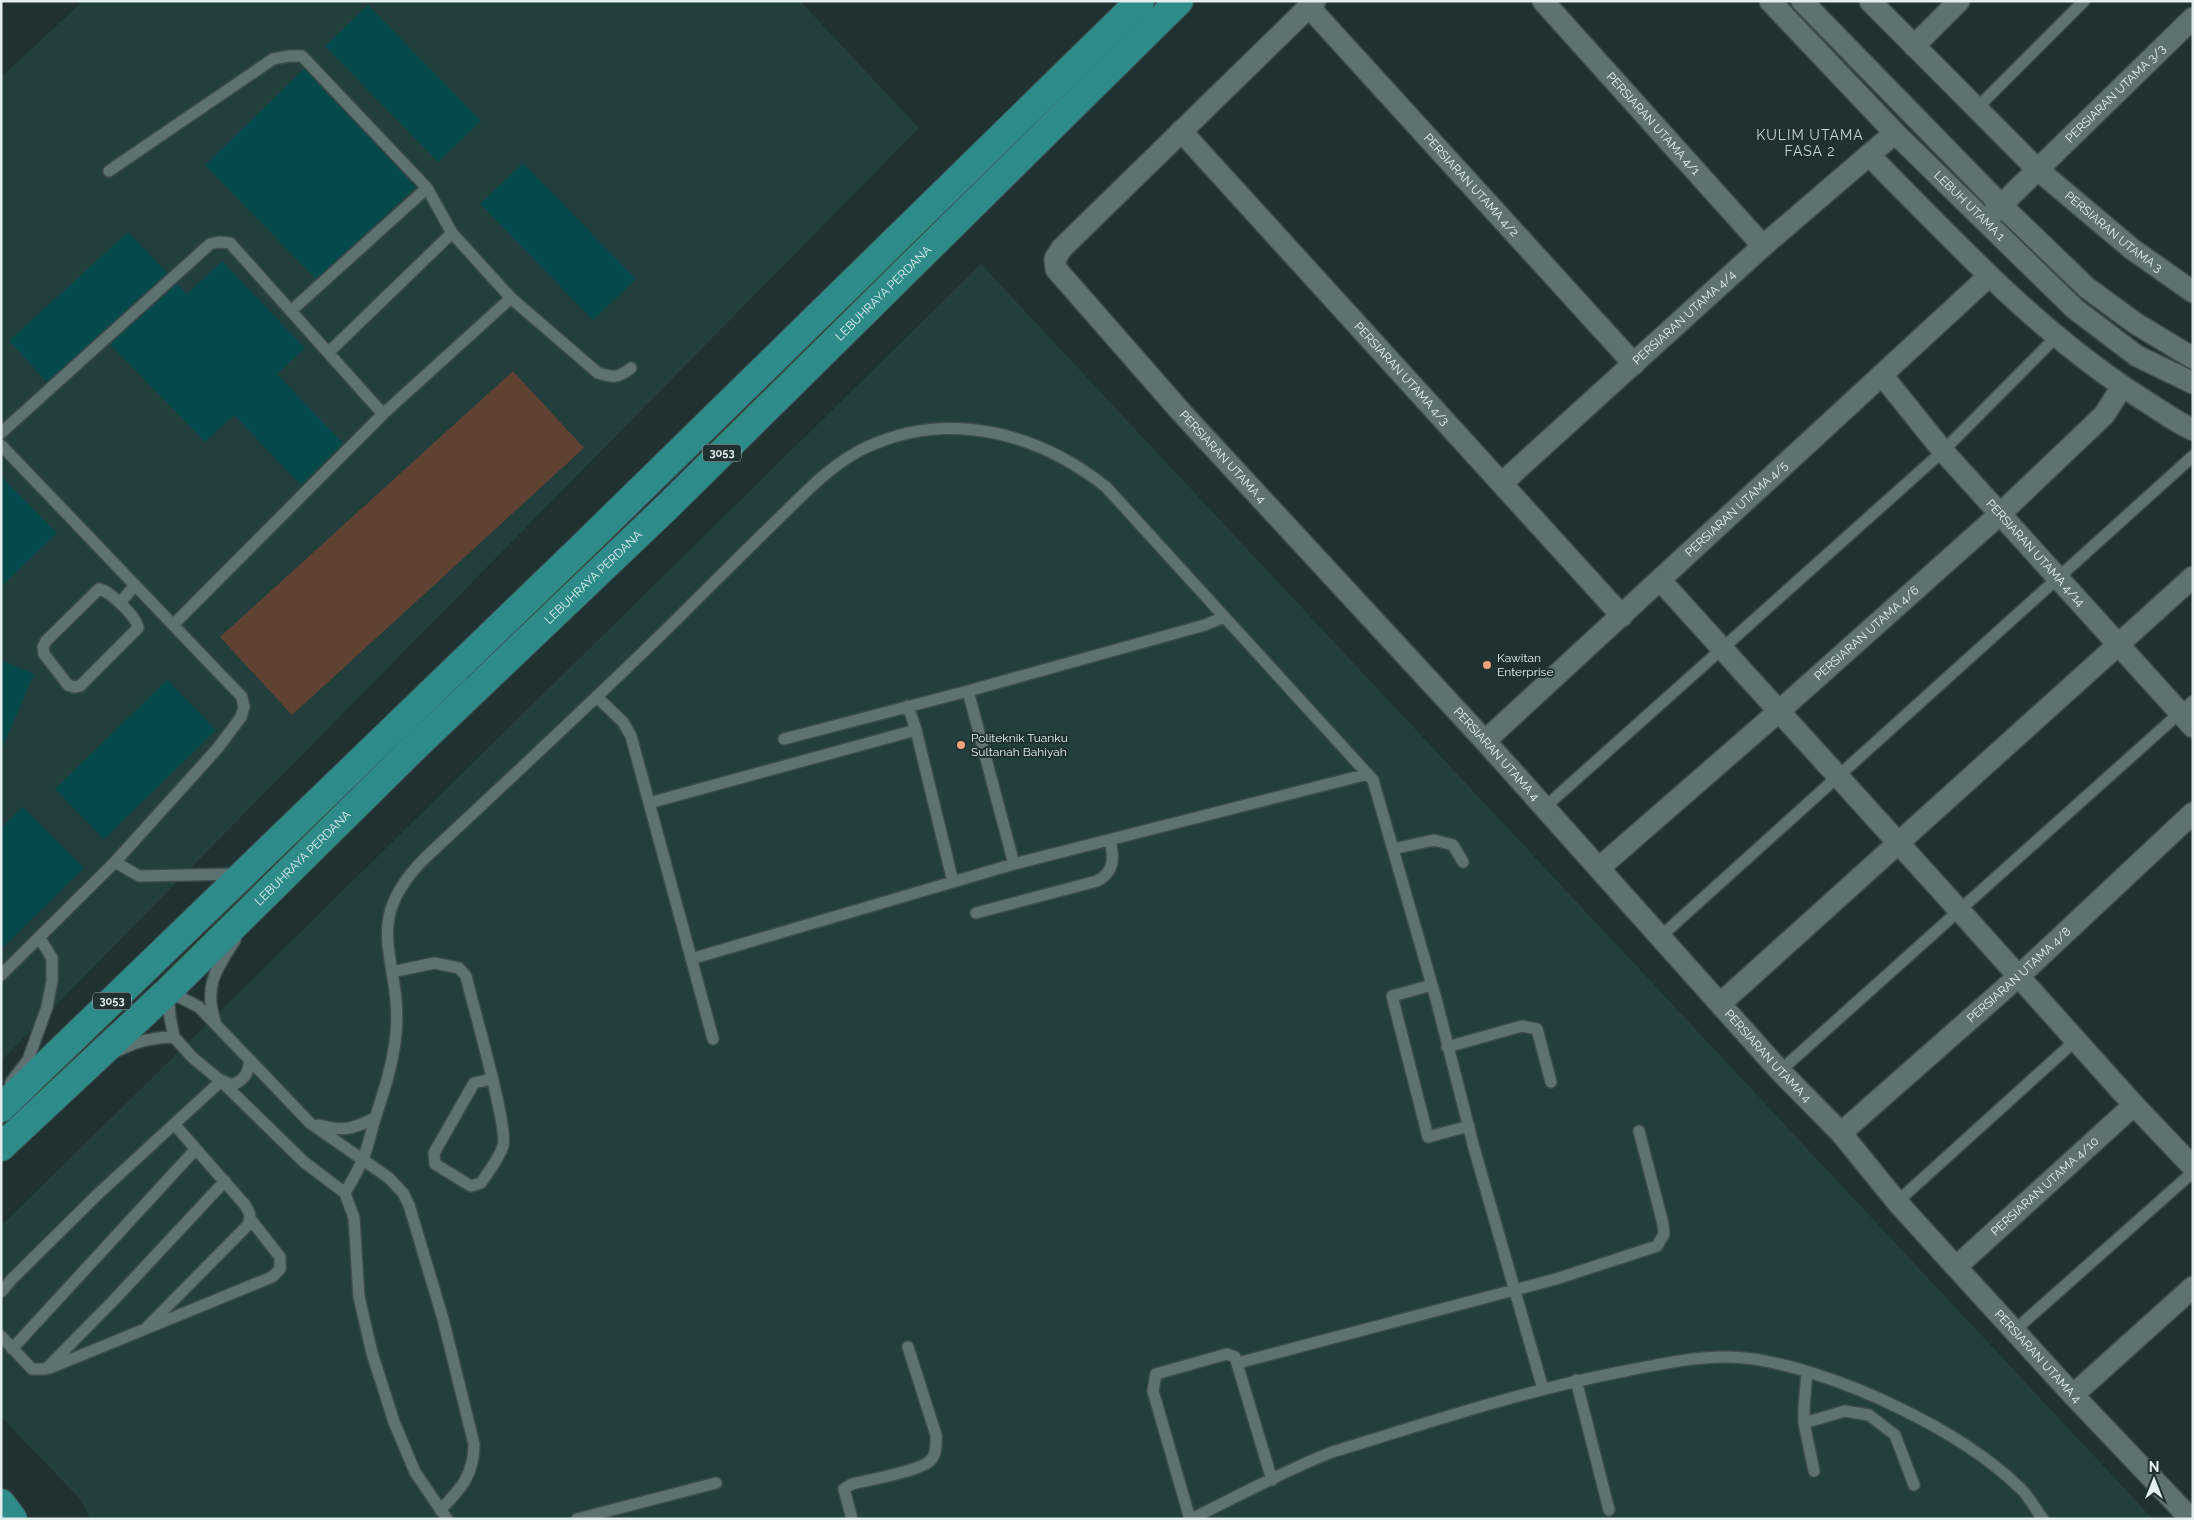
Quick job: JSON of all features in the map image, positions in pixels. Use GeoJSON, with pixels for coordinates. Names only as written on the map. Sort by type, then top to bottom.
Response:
{"type":"FeatureCollection","features":[{"type":"Feature","properties":{"kind":"main road","name":"3053"},"geometry":{"type":"LineString","coordinates":[[1,1108],[224,894],[1140,1]]}},
{"type":"Feature","properties":{"kind":"main road","name":"LEBUHRAYA PERDANA"},"geometry":{"type":"LineString","coordinates":[[1,1147],[168,991],[417,745],[667,507],[1179,1]]}},
{"type":"Feature","properties":{"kind":"main road"},"geometry":{"type":"LineString","coordinates":[[1,1120],[28,1104],[117,1020],[168,991],[184,956],[224,894]]}},
{"type":"Feature","properties":{"kind":"main road"},"geometry":{"type":"LineString","coordinates":[[1,1503],[13,1519]]}},
{"type":"Feature","properties":{"kind":"street","name":"PERSIARAN UTAMA 4/1"},"geometry":{"type":"LineString","coordinates":[[1542,1],[1763,246]]}},
{"type":"Feature","properties":{"kind":"street","name":"LEBUH UTAMA 1"},"geometry":{"type":"LineString","coordinates":[[1770,1],[1895,133],[2075,309],[2137,356],[2193,383]]}},
{"type":"Feature","properties":{"kind":"street","name":"LEBUH UTAMA 1"},"geometry":{"type":"LineString","coordinates":[[1802,1],[2001,205],[2086,287],[2136,323],[2193,358]]}},
{"type":"Feature","properties":{"kind":"street","name":"PERSIARAN UTAMA 3"},"geometry":{"type":"LineString","coordinates":[[1870,1],[2037,169],[2132,249],[2193,292]]}},
{"type":"Feature","properties":{"kind":"street"},"geometry":{"type":"LineString","coordinates":[[1914,46],[1959,1]]}},
{"type":"Feature","properties":{"kind":"street","name":"PERSIARAN UTAMA 4"},"geometry":{"type":"LineString","coordinates":[[1312,4],[1062,248],[1054,259],[1056,269],[1182,414],[1485,741],[1780,1071],[1840,1133],[1897,1202],[1956,1267],[2073,1395],[2191,1519]]}},
{"type":"Feature","properties":{"kind":"street","name":"PERSIARAN UTAMA 4/2"},"geometry":{"type":"LineString","coordinates":[[1312,4],[1634,364]]}},
{"type":"Feature","properties":{"kind":"street","name":"PERSIARAN UTAMA 3/3"},"geometry":{"type":"LineString","coordinates":[[1985,221],[2193,18]]}},
{"type":"Feature","properties":{"kind":"street","name":"PERSIARAN UTAMA 4/3"},"geometry":{"type":"LineString","coordinates":[[1181,131],[1622,616]]}},
{"type":"Feature","properties":{"kind":"street","name":"PERSIARAN UTAMA 4/4"},"geometry":{"type":"LineString","coordinates":[[1502,483],[1763,246],[1895,133]]}},
{"type":"Feature","properties":{"kind":"street"},"geometry":{"type":"LineString","coordinates":[[1869,155],[1989,276],[2057,336],[2122,387],[2193,430]]}},
{"type":"Feature","properties":{"kind":"street","name":"PERSIARAN UTAMA 4/5"},"geometry":{"type":"LineString","coordinates":[[1485,741],[1989,276]]}},
{"type":"Feature","properties":{"kind":"street","name":"PERSIARAN UTAMA 4/14"},"geometry":{"type":"LineString","coordinates":[[1882,375],[1943,451],[2118,644],[2188,714]]}},
{"type":"Feature","properties":{"kind":"street","name":"PERSIARAN UTAMA 4/6"},"geometry":{"type":"LineString","coordinates":[[1600,868],[2000,514],[2104,415],[2122,387]]}},
{"type":"Feature","properties":{"kind":"street"},"geometry":{"type":"LineString","coordinates":[[1721,1003],[2193,577]]}},
{"type":"Feature","properties":{"kind":"street"},"geometry":{"type":"LineString","coordinates":[[1660,580],[1960,910],[2134,1105],[2193,1167]]}},
{"type":"Feature","properties":{"kind":"street","name":"PERSIARAN UTAMA 4/8"},"geometry":{"type":"LineString","coordinates":[[1840,1133],[2019,976],[2193,813]]}},
{"type":"Feature","properties":{"kind":"street","name":"PERSIARAN UTAMA 4/10"},"geometry":{"type":"LineString","coordinates":[[1956,1267],[2134,1105]]}},
{"type":"Feature","properties":{"kind":"street"},"geometry":{"type":"LineString","coordinates":[[2073,1395],[2193,1287]]}},
{"type":"Feature","properties":{"kind":"lane"},"geometry":{"type":"LineString","coordinates":[[1977,108],[2084,1]]}},
{"type":"Feature","properties":{"kind":"lane"},"geometry":{"type":"LineString","coordinates":[[109,171],[273,59],[302,56],[427,188],[452,233],[512,298],[598,372],[610,376],[621,376],[632,368]]}},
{"type":"Feature","properties":{"kind":"lane"},"geometry":{"type":"LineString","coordinates":[[292,310],[427,188]]}},
{"type":"Feature","properties":{"kind":"lane"},"geometry":{"type":"LineString","coordinates":[[329,352],[452,233]]}},
{"type":"Feature","properties":{"kind":"lane"},"geometry":{"type":"LineString","coordinates":[[1,434],[210,244],[219,242],[230,244],[292,310],[329,352],[343,372],[383,414]]}},
{"type":"Feature","properties":{"kind":"lane"},"geometry":{"type":"LineString","coordinates":[[174,625],[383,414],[512,298]]}},
{"type":"Feature","properties":{"kind":"lane"},"geometry":{"type":"LineString","coordinates":[[1545,807],[1720,648],[1943,451],[2057,336]]}},
{"type":"Feature","properties":{"kind":"lane"},"geometry":{"type":"LineString","coordinates":[[345,1193],[363,1160],[390,1068],[396,1034],[396,1012],[387,940],[389,912],[407,876],[598,698],[775,522],[841,462],[867,447],[900,435],[936,428],[969,428],[1002,433],[1059,455],[1106,486],[1373,780],[1543,1389]]}},
{"type":"Feature","properties":{"kind":"lane"},"geometry":{"type":"LineString","coordinates":[[1,445],[242,697],[244,708],[241,717],[217,749],[115,862],[1,976]]}},
{"type":"Feature","properties":{"kind":"lane"},"geometry":{"type":"LineString","coordinates":[[1660,937],[2193,456]]}},
{"type":"Feature","properties":{"kind":"lane"},"geometry":{"type":"LineString","coordinates":[[120,603],[135,585]]}},
{"type":"Feature","properties":{"kind":"lane"},"geometry":{"type":"LineString","coordinates":[[99,589],[104,590],[120,603],[138,623],[136,632],[80,686],[68,685],[44,654],[43,647],[46,640],[99,589]]}},
{"type":"Feature","properties":{"kind":"lane"},"geometry":{"type":"LineString","coordinates":[[784,738],[968,691],[1224,617]]}},
{"type":"Feature","properties":{"kind":"lane"},"geometry":{"type":"LineString","coordinates":[[968,691],[1014,864]]}},
{"type":"Feature","properties":{"kind":"lane"},"geometry":{"type":"LineString","coordinates":[[598,698],[623,722],[632,736],[713,1039]]}},
{"type":"Feature","properties":{"kind":"lane"},"geometry":{"type":"LineString","coordinates":[[908,706],[916,730],[953,882]]}},
{"type":"Feature","properties":{"kind":"lane"},"geometry":{"type":"LineString","coordinates":[[1780,1071],[1960,910],[2188,714]]}},
{"type":"Feature","properties":{"kind":"lane"},"geometry":{"type":"LineString","coordinates":[[650,803],[916,730]]}},
{"type":"Feature","properties":{"kind":"lane"},"geometry":{"type":"LineString","coordinates":[[691,958],[1014,864],[1368,774]]}},
{"type":"Feature","properties":{"kind":"lane"},"geometry":{"type":"LineString","coordinates":[[976,913],[1105,878],[1114,860],[1110,840]]}},
{"type":"Feature","properties":{"kind":"lane"},"geometry":{"type":"LineString","coordinates":[[1393,849],[1434,840],[1454,845],[1463,862]]}},
{"type":"Feature","properties":{"kind":"lane"},"geometry":{"type":"LineString","coordinates":[[115,862],[139,876],[244,874]]}},
{"type":"Feature","properties":{"kind":"lane"},"geometry":{"type":"LineString","coordinates":[[216,1024],[210,1006],[210,989],[218,967],[260,900]]}},
{"type":"Feature","properties":{"kind":"lane"},"geometry":{"type":"LineString","coordinates":[[1,1096],[28,1060],[47,1007],[52,981],[52,958],[39,937]]}},
{"type":"Feature","properties":{"kind":"lane"},"geometry":{"type":"LineString","coordinates":[[392,972],[434,963],[459,968],[466,976],[504,1132],[503,1146],[481,1183],[471,1186],[435,1164],[434,1153],[474,1083],[491,1079]]}},
{"type":"Feature","properties":{"kind":"lane"},"geometry":{"type":"LineString","coordinates":[[1432,986],[1392,996],[1428,1137],[1469,1126]]}},
{"type":"Feature","properties":{"kind":"lane"},"geometry":{"type":"LineString","coordinates":[[168,991],[200,1007],[310,1123],[388,1178],[403,1193],[409,1206],[443,1320],[474,1444],[474,1456],[462,1488],[444,1514],[415,1472],[394,1422],[372,1353],[359,1297],[354,1218],[345,1193],[304,1162],[221,1081],[193,1058],[174,1037],[168,991]]}},
{"type":"Feature","properties":{"kind":"lane"},"geometry":{"type":"LineString","coordinates":[[1447,1047],[1522,1026],[1529,1026],[1537,1029],[1551,1082]]}},
{"type":"Feature","properties":{"kind":"lane"},"geometry":{"type":"LineString","coordinates":[[85,1067],[136,1042],[156,1037],[174,1037]]}},
{"type":"Feature","properties":{"kind":"lane"},"geometry":{"type":"LineString","coordinates":[[1897,1202],[2076,1040]]}},
{"type":"Feature","properties":{"kind":"lane"},"geometry":{"type":"LineString","coordinates":[[221,1081],[232,1085],[242,1081],[249,1071],[250,1060]]}},
{"type":"Feature","properties":{"kind":"lane"},"geometry":{"type":"LineString","coordinates":[[1,1292],[98,1194],[221,1081]]}},
{"type":"Feature","properties":{"kind":"lane"},"geometry":{"type":"LineString","coordinates":[[310,1123],[337,1130],[355,1128],[375,1118]]}},
{"type":"Feature","properties":{"kind":"lane"},"geometry":{"type":"LineString","coordinates":[[142,1331],[247,1226],[250,1220],[250,1213],[174,1124]]}},
{"type":"Feature","properties":{"kind":"lane"},"geometry":{"type":"LineString","coordinates":[[1238,1363],[1556,1279],[1657,1246],[1664,1234],[1663,1224],[1639,1132]]}},
{"type":"Feature","properties":{"kind":"lane"},"geometry":{"type":"LineString","coordinates":[[12,1349],[195,1150]]}},
{"type":"Feature","properties":{"kind":"lane"},"geometry":{"type":"LineString","coordinates":[[2015,1330],[2193,1172]]}},
{"type":"Feature","properties":{"kind":"lane"},"geometry":{"type":"LineString","coordinates":[[46,1369],[113,1301],[224,1181]]}},
{"type":"Feature","properties":{"kind":"lane"},"geometry":{"type":"LineString","coordinates":[[1,1336],[32,1369],[46,1369],[272,1277],[280,1268],[280,1257],[250,1220]]}},
{"type":"Feature","properties":{"kind":"lane"},"geometry":{"type":"LineString","coordinates":[[852,1519],[844,1489],[852,1484],[921,1466],[931,1460],[936,1447],[936,1435],[908,1347]]}},
{"type":"Feature","properties":{"kind":"lane"},"geometry":{"type":"LineString","coordinates":[[1272,1480],[1235,1357],[1227,1354],[1156,1374],[1153,1391],[1191,1519],[1272,1480],[1301,1464],[1332,1452],[1576,1380],[1678,1360],[1728,1357],[1770,1363],[1808,1373],[1872,1394],[1918,1416],[1969,1446],[2021,1488],[2043,1519]]}},
{"type":"Feature","properties":{"kind":"lane"},"geometry":{"type":"LineString","coordinates":[[1808,1373],[1804,1423],[1814,1471]]}},
{"type":"Feature","properties":{"kind":"lane"},"geometry":{"type":"LineString","coordinates":[[1576,1380],[1609,1510]]}},
{"type":"Feature","properties":{"kind":"lane"},"geometry":{"type":"LineString","coordinates":[[1804,1423],[1845,1411],[1869,1415],[1895,1435],[1914,1485]]}},
{"type":"Feature","properties":{"kind":"lane"},"geometry":{"type":"LineString","coordinates":[[576,1519],[608,1515],[716,1483]]}},
{"type":"Feature","properties":{"kind":"shaded area"},"geometry":{"type":"Polygon","coordinates":[[[83,1],[800,1],[919,128],[1,1061],[1,77],[83,1]]]}},
{"type":"Feature","properties":{"kind":"shaded area","name":"Politeknik Tuanku Sultanah Bahiyah"},"geometry":{"type":"Polygon","coordinates":[[[981,264],[2153,1519],[90,1519],[81,1500],[1,1417],[1,1226],[981,264]]]}},
{"type":"Feature","properties":{"kind":"shaded area"},"geometry":{"type":"Polygon","coordinates":[[[513,371],[584,448],[292,715],[220,637],[513,371]]]}},
{"type":"Feature","properties":{"kind":"building"},"geometry":{"type":"Polygon","coordinates":[[[368,5],[481,121],[438,162],[325,46],[368,5]]]}},
{"type":"Feature","properties":{"kind":"building"},"geometry":{"type":"Polygon","coordinates":[[[304,69],[416,187],[316,279],[205,165],[304,69]]]}},
{"type":"Feature","properties":{"kind":"building"},"geometry":{"type":"Polygon","coordinates":[[[523,163],[636,279],[593,320],[480,204],[523,163]]]}},
{"type":"Feature","properties":{"kind":"building"},"geometry":{"type":"Polygon","coordinates":[[[128,232],[167,273],[47,382],[9,341],[128,232]]]}},
{"type":"Feature","properties":{"kind":"building"},"geometry":{"type":"Polygon","coordinates":[[[222,261],[305,348],[277,374],[343,443],[301,485],[234,415],[205,442],[110,344],[177,284],[187,294],[222,261]]]}},
{"type":"Feature","properties":{"kind":"building"},"geometry":{"type":"Polygon","coordinates":[[[1,476],[57,533],[1,587],[1,476]]]}},
{"type":"Feature","properties":{"kind":"building"},"geometry":{"type":"Polygon","coordinates":[[[1,660],[34,674],[1,751],[1,660]]]}},
{"type":"Feature","properties":{"kind":"building"},"geometry":{"type":"Polygon","coordinates":[[[167,680],[216,730],[104,839],[55,789],[167,680]]]}},
{"type":"Feature","properties":{"kind":"building"},"geometry":{"type":"Polygon","coordinates":[[[23,807],[84,868],[1,949],[1,828],[23,807]]]}},
{"type":"Feature","properties":{"kind":"place","name":"Kawitan Enterprise"},"geometry":{"type":"Point","coordinates":[1487,665]}},
{"type":"Feature","properties":{"kind":"place","name":"Politeknik Tuanku Sultanah Bahiyah"},"geometry":{"type":"Point","coordinates":[961,745]}},
{"type":"Feature","properties":{"kind":"district","name":"KULIM UTAMA FASA 2"},"geometry":{"type":"Point","coordinates":[1810,144]}}]}
